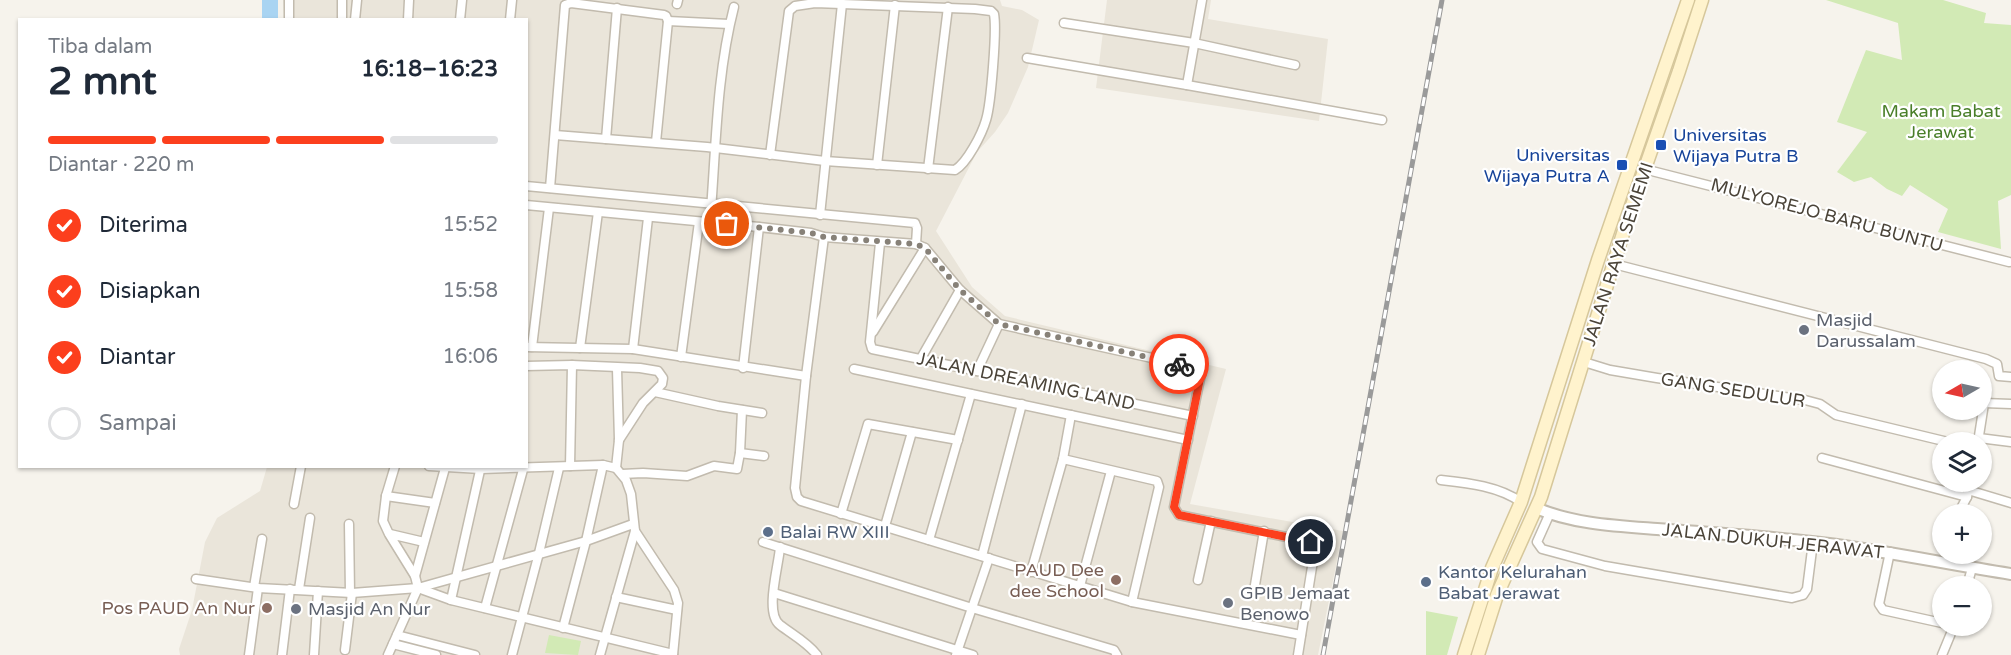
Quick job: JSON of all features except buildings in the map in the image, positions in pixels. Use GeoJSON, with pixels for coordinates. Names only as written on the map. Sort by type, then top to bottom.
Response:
{"type":"FeatureCollection","features":[{"type":"Feature","properties":{"kind":"main road","name":"JALAN RAYA SEMEMI"},"geometry":{"type":"LineString","coordinates":[[1464,655],[1492,568],[1521,502],[1598,260],[1688,0]]}},
{"type":"Feature","properties":{"kind":"main road","name":"JALAN RAYA SEMEMI"},"geometry":{"type":"LineString","coordinates":[[1478,655],[1497,595],[1545,511],[1702,0]]}},
{"type":"Feature","properties":{"kind":"main road"},"geometry":{"type":"LineString","coordinates":[[1665,68],[1680,71]]}},
{"type":"Feature","properties":{"kind":"street"},"geometry":{"type":"LineString","coordinates":[[289,0],[289,18]]}},
{"type":"Feature","properties":{"kind":"street"},"geometry":{"type":"LineString","coordinates":[[342,18],[342,0],[357,0],[355,18]]}},
{"type":"Feature","properties":{"kind":"street"},"geometry":{"type":"LineString","coordinates":[[408,18],[409,0]]}},
{"type":"Feature","properties":{"kind":"street"},"geometry":{"type":"LineString","coordinates":[[460,18],[462,0]]}},
{"type":"Feature","properties":{"kind":"street"},"geometry":{"type":"LineString","coordinates":[[510,18],[512,0]]}},
{"type":"Feature","properties":{"kind":"street"},"geometry":{"type":"LineString","coordinates":[[1187,85],[1202,0]]}},
{"type":"Feature","properties":{"kind":"street"},"geometry":{"type":"LineString","coordinates":[[550,188],[564,7],[571,3],[666,16],[668,21],[657,142]]}},
{"type":"Feature","properties":{"kind":"street"},"geometry":{"type":"LineString","coordinates":[[555,135],[657,142],[714,148],[771,155],[825,161],[950,171],[959,167],[976,142],[987,117],[995,17],[991,11],[975,9],[895,5],[804,3],[792,8],[789,11],[771,155]]}},
{"type":"Feature","properties":{"kind":"street"},"geometry":{"type":"LineString","coordinates":[[820,215],[842,4]]}},
{"type":"Feature","properties":{"kind":"street"},"geometry":{"type":"LineString","coordinates":[[878,165],[895,5]]}},
{"type":"Feature","properties":{"kind":"street"},"geometry":{"type":"LineString","coordinates":[[710,221],[714,148],[726,44],[734,7]]}},
{"type":"Feature","properties":{"kind":"street"},"geometry":{"type":"LineString","coordinates":[[606,139],[617,8]]}},
{"type":"Feature","properties":{"kind":"street"},"geometry":{"type":"LineString","coordinates":[[928,169],[948,8]]}},
{"type":"Feature","properties":{"kind":"street"},"geometry":{"type":"LineString","coordinates":[[668,21],[729,24]]}},
{"type":"Feature","properties":{"kind":"street"},"geometry":{"type":"LineString","coordinates":[[1064,23],[1194,43],[1295,65]]}},
{"type":"Feature","properties":{"kind":"street"},"geometry":{"type":"LineString","coordinates":[[1027,58],[1382,120]]}},
{"type":"Feature","properties":{"kind":"street","name":"MULYOREJO BARU BUNTU"},"geometry":{"type":"LineString","coordinates":[[1650,170],[2009,262]]}},
{"type":"Feature","properties":{"kind":"street"},"geometry":{"type":"LineString","coordinates":[[528,186],[711,206],[915,223],[917,237],[925,248],[960,290],[999,324],[1197,368],[1201,374],[1174,507],[1179,515],[1311,542],[1315,548],[1298,655]]}},
{"type":"Feature","properties":{"kind":"street"},"geometry":{"type":"LineString","coordinates":[[528,206],[648,218],[710,221],[880,243],[917,237]]}},
{"type":"Feature","properties":{"kind":"street"},"geometry":{"type":"LineString","coordinates":[[549,208],[529,347],[633,349],[743,368],[806,376]]}},
{"type":"Feature","properties":{"kind":"street"},"geometry":{"type":"LineString","coordinates":[[580,348],[598,212]]}},
{"type":"Feature","properties":{"kind":"street"},"geometry":{"type":"LineString","coordinates":[[633,349],[648,218]]}},
{"type":"Feature","properties":{"kind":"street"},"geometry":{"type":"LineString","coordinates":[[681,357],[699,222]]}},
{"type":"Feature","properties":{"kind":"street"},"geometry":{"type":"LineString","coordinates":[[743,368],[759,227]]}},
{"type":"Feature","properties":{"kind":"street"},"geometry":{"type":"LineString","coordinates":[[824,237],[806,376],[795,493],[801,501],[1132,602],[1301,635]]}},
{"type":"Feature","properties":{"kind":"street"},"geometry":{"type":"LineString","coordinates":[[871,335],[880,243]]}},
{"type":"Feature","properties":{"kind":"street"},"geometry":{"type":"LineString","coordinates":[[871,335],[925,248]]}},
{"type":"Feature","properties":{"kind":"street"},"geometry":{"type":"LineString","coordinates":[[1620,266],[1976,356],[1996,364],[1998,375],[2011,377]]}},
{"type":"Feature","properties":{"kind":"street"},"geometry":{"type":"LineString","coordinates":[[920,360],[960,290]]}},
{"type":"Feature","properties":{"kind":"street"},"geometry":{"type":"LineString","coordinates":[[977,372],[999,324]]}},
{"type":"Feature","properties":{"kind":"street","name":"JALAN DREAMING LAND"},"geometry":{"type":"LineString","coordinates":[[871,335],[872,349],[1192,419]]}},
{"type":"Feature","properties":{"kind":"street","name":"GANG SEDULUR"},"geometry":{"type":"LineString","coordinates":[[1590,364],[1656,378],[1804,400],[1820,404],[1836,415],[1932,438]]}},
{"type":"Feature","properties":{"kind":"street"},"geometry":{"type":"LineString","coordinates":[[570,466],[572,365]]}},
{"type":"Feature","properties":{"kind":"street"},"geometry":{"type":"LineString","coordinates":[[528,366],[640,368],[658,371],[662,374],[663,380],[619,440]]}},
{"type":"Feature","properties":{"kind":"street"},"geometry":{"type":"LineString","coordinates":[[600,655],[634,528],[631,494],[619,471],[617,369]]}},
{"type":"Feature","properties":{"kind":"street"},"geometry":{"type":"LineString","coordinates":[[854,369],[1071,416],[1188,438]]}},
{"type":"Feature","properties":{"kind":"street"},"geometry":{"type":"LineString","coordinates":[[655,392],[762,413]]}},
{"type":"Feature","properties":{"kind":"street"},"geometry":{"type":"LineString","coordinates":[[929,540],[971,394]]}},
{"type":"Feature","properties":{"kind":"street"},"geometry":{"type":"LineString","coordinates":[[1992,403],[2011,404]]}},
{"type":"Feature","properties":{"kind":"street"},"geometry":{"type":"LineString","coordinates":[[957,653],[986,557],[1022,404]]}},
{"type":"Feature","properties":{"kind":"street"},"geometry":{"type":"LineString","coordinates":[[528,467],[603,465],[619,471],[687,476],[714,466],[735,469],[738,466],[740,453],[742,410]]}},
{"type":"Feature","properties":{"kind":"street"},"geometry":{"type":"LineString","coordinates":[[1031,572],[1063,459],[1071,416]]}},
{"type":"Feature","properties":{"kind":"street"},"geometry":{"type":"LineString","coordinates":[[842,514],[867,425],[872,423],[958,440]]}},
{"type":"Feature","properties":{"kind":"street"},"geometry":{"type":"LineString","coordinates":[[885,526],[912,432]]}},
{"type":"Feature","properties":{"kind":"street"},"geometry":{"type":"LineString","coordinates":[[1992,441],[2011,442]]}},
{"type":"Feature","properties":{"kind":"street"},"geometry":{"type":"LineString","coordinates":[[740,453],[764,456]]}},
{"type":"Feature","properties":{"kind":"street"},"geometry":{"type":"LineString","coordinates":[[1822,458],[1932,481]]}},
{"type":"Feature","properties":{"kind":"street"},"geometry":{"type":"LineString","coordinates":[[1063,459],[1155,480],[1159,487],[1132,602]]}},
{"type":"Feature","properties":{"kind":"street"},"geometry":{"type":"LineString","coordinates":[[563,628],[603,465]]}},
{"type":"Feature","properties":{"kind":"street"},"geometry":{"type":"LineString","coordinates":[[294,504],[301,468]]}},
{"type":"Feature","properties":{"kind":"street"},"geometry":{"type":"LineString","coordinates":[[388,655],[417,588],[415,576],[383,521],[386,496],[394,468]]}},
{"type":"Feature","properties":{"kind":"street"},"geometry":{"type":"LineString","coordinates":[[415,576],[445,468],[481,468],[451,600]]}},
{"type":"Feature","properties":{"kind":"street"},"geometry":{"type":"LineString","coordinates":[[485,608],[524,468]]}},
{"type":"Feature","properties":{"kind":"street"},"geometry":{"type":"LineString","coordinates":[[512,655],[559,468]]}},
{"type":"Feature","properties":{"kind":"street"},"geometry":{"type":"LineString","coordinates":[[1080,586],[1111,471]]}},
{"type":"Feature","properties":{"kind":"street"},"geometry":{"type":"LineString","coordinates":[[1441,480],[1474,484],[1510,494],[1521,502]]}},
{"type":"Feature","properties":{"kind":"street"},"geometry":{"type":"LineString","coordinates":[[1978,492],[2011,502]]}},
{"type":"Feature","properties":{"kind":"street"},"geometry":{"type":"LineString","coordinates":[[386,496],[435,503]]}},
{"type":"Feature","properties":{"kind":"street"},"geometry":{"type":"LineString","coordinates":[[1545,511],[1537,542],[1542,549],[1605,566],[1792,598],[1803,595],[1806,589],[1813,542]]}},
{"type":"Feature","properties":{"kind":"street","name":"JALAN DUKUH JERAWAT"},"geometry":{"type":"LineString","coordinates":[[1545,511],[1607,525],[1813,542],[1932,557]]}},
{"type":"Feature","properties":{"kind":"street"},"geometry":{"type":"LineString","coordinates":[[282,655],[310,518]]}},
{"type":"Feature","properties":{"kind":"street"},"geometry":{"type":"LineString","coordinates":[[1198,580],[1211,521]]}},
{"type":"Feature","properties":{"kind":"street"},"geometry":{"type":"LineString","coordinates":[[345,650],[351,593],[349,524]]}},
{"type":"Feature","properties":{"kind":"street"},"geometry":{"type":"LineString","coordinates":[[198,579],[256,587],[351,593],[417,588],[634,528]]}},
{"type":"Feature","properties":{"kind":"street"},"geometry":{"type":"LineString","coordinates":[[417,588],[451,600],[673,655],[677,599],[670,582],[634,528]]}},
{"type":"Feature","properties":{"kind":"street"},"geometry":{"type":"LineString","coordinates":[[1254,591],[1264,531]]}},
{"type":"Feature","properties":{"kind":"street"},"geometry":{"type":"LineString","coordinates":[[389,534],[424,542]]}},
{"type":"Feature","properties":{"kind":"street"},"geometry":{"type":"LineString","coordinates":[[249,655],[262,539]]}},
{"type":"Feature","properties":{"kind":"street"},"geometry":{"type":"LineString","coordinates":[[763,542],[1114,650],[1118,655]]}},
{"type":"Feature","properties":{"kind":"street"},"geometry":{"type":"LineString","coordinates":[[780,547],[772,603],[775,620],[808,644],[817,655]]}},
{"type":"Feature","properties":{"kind":"street"},"geometry":{"type":"LineString","coordinates":[[1890,552],[1880,608],[1932,621]]}},
{"type":"Feature","properties":{"kind":"street","name":"JALAN DUKUH JERAWAT"},"geometry":{"type":"LineString","coordinates":[[1962,564],[1972,568],[2011,574]]}},
{"type":"Feature","properties":{"kind":"street"},"geometry":{"type":"LineString","coordinates":[[1970,576],[1972,568]]}},
{"type":"Feature","properties":{"kind":"street"},"geometry":{"type":"LineString","coordinates":[[314,655],[318,591]]}},
{"type":"Feature","properties":{"kind":"street"},"geometry":{"type":"LineString","coordinates":[[774,593],[957,653],[973,655]]}},
{"type":"Feature","properties":{"kind":"street"},"geometry":{"type":"LineString","coordinates":[[616,597],[677,610]]}},
{"type":"Feature","properties":{"kind":"street"},"geometry":{"type":"LineString","coordinates":[[397,635],[476,655]]}},
{"type":"Feature","properties":{"kind":"street"},"geometry":{"type":"LineString","coordinates":[[1942,655],[1949,636]]}},
{"type":"Feature","properties":{"kind":"street"},"geometry":{"type":"LineString","coordinates":[[393,644],[436,655]]}},
{"type":"Feature","properties":{"kind":"shaded area"},"geometry":{"type":"Polygon","coordinates":[[[283,0],[1000,0],[1002,6],[1022,10],[1039,20],[1028,67],[1008,113],[977,152],[936,231],[972,287],[1005,316],[1226,369],[1190,504],[1343,531],[1318,655],[180,655],[179,649],[192,610],[205,542],[217,518],[260,491],[267,468],[528,468],[528,18],[284,18],[283,0]]]}},
{"type":"Feature","properties":{"kind":"shaded area"},"geometry":{"type":"Polygon","coordinates":[[[1107,0],[1211,0],[1208,19],[1328,39],[1319,121],[1096,88],[1107,0]]]}},
{"type":"Feature","properties":{"kind":"green space","name":"Makam Babat Jerawat"},"geometry":{"type":"Polygon","coordinates":[[[1826,0],[1943,0],[1986,13],[1984,23],[2011,25],[2011,195],[1998,201],[2001,249],[1938,232],[1948,209],[1910,185],[1902,196],[1887,189],[1871,177],[1854,182],[1837,172],[1867,132],[1837,122],[1866,50],[1902,60],[1898,23],[1826,0]]]}},
{"type":"Feature","properties":{"kind":"green space"},"geometry":{"type":"Polygon","coordinates":[[[1426,611],[1458,617],[1447,655],[1426,655],[1426,611]]]}},
{"type":"Feature","properties":{"kind":"green space"},"geometry":{"type":"Polygon","coordinates":[[[549,635],[581,641],[578,655],[545,653],[549,635]]]}},
{"type":"Feature","properties":{"kind":"waterway"},"geometry":{"type":"LineString","coordinates":[[270,0],[270,18]]}},
{"type":"Feature","properties":{"kind":"railway"},"geometry":{"type":"LineString","coordinates":[[1323,655],[1442,0]]}},
{"type":"Feature","properties":{"kind":"way so far"},"geometry":{"type":"LineString","coordinates":[[727,224],[880,243],[916,244],[925,248],[960,290],[999,324],[1179,364]]}},
{"type":"Feature","properties":{"kind":"place","name":"Universitas Wijaya Putra B"},"geometry":{"type":"Point","coordinates":[1661,145]}},
{"type":"Feature","properties":{"kind":"place","name":"Universitas Wijaya Putra A"},"geometry":{"type":"Point","coordinates":[1622,165]}},
{"type":"Feature","properties":{"kind":"place","name":"Masjid Darussalam"},"geometry":{"type":"Point","coordinates":[1804,330]}},
{"type":"Feature","properties":{"kind":"place","name":"Balai RW XIII"},"geometry":{"type":"Point","coordinates":[768,532]}},
{"type":"Feature","properties":{"kind":"place","name":"PAUD Dee dee School"},"geometry":{"type":"Point","coordinates":[1116,580]}},
{"type":"Feature","properties":{"kind":"place","name":"Kantor Kelurahan Babat Jerawat"},"geometry":{"type":"Point","coordinates":[1426,582]}},
{"type":"Feature","properties":{"kind":"place","name":"GPIB Jemaat Benowo"},"geometry":{"type":"Point","coordinates":[1228,603]}},
{"type":"Feature","properties":{"kind":"place","name":"Pos PAUD An Nur"},"geometry":{"type":"Point","coordinates":[267,608]}},
{"type":"Feature","properties":{"kind":"place","name":"Masjid An Nur"},"geometry":{"type":"Point","coordinates":[296,609]}},
{"type":"Feature","properties":{"kind":"route"},"geometry":{"type":"LineString","coordinates":[[1179,364],[1197,368],[1201,374],[1174,507],[1175,512],[1179,515],[1311,542]]}}]}
